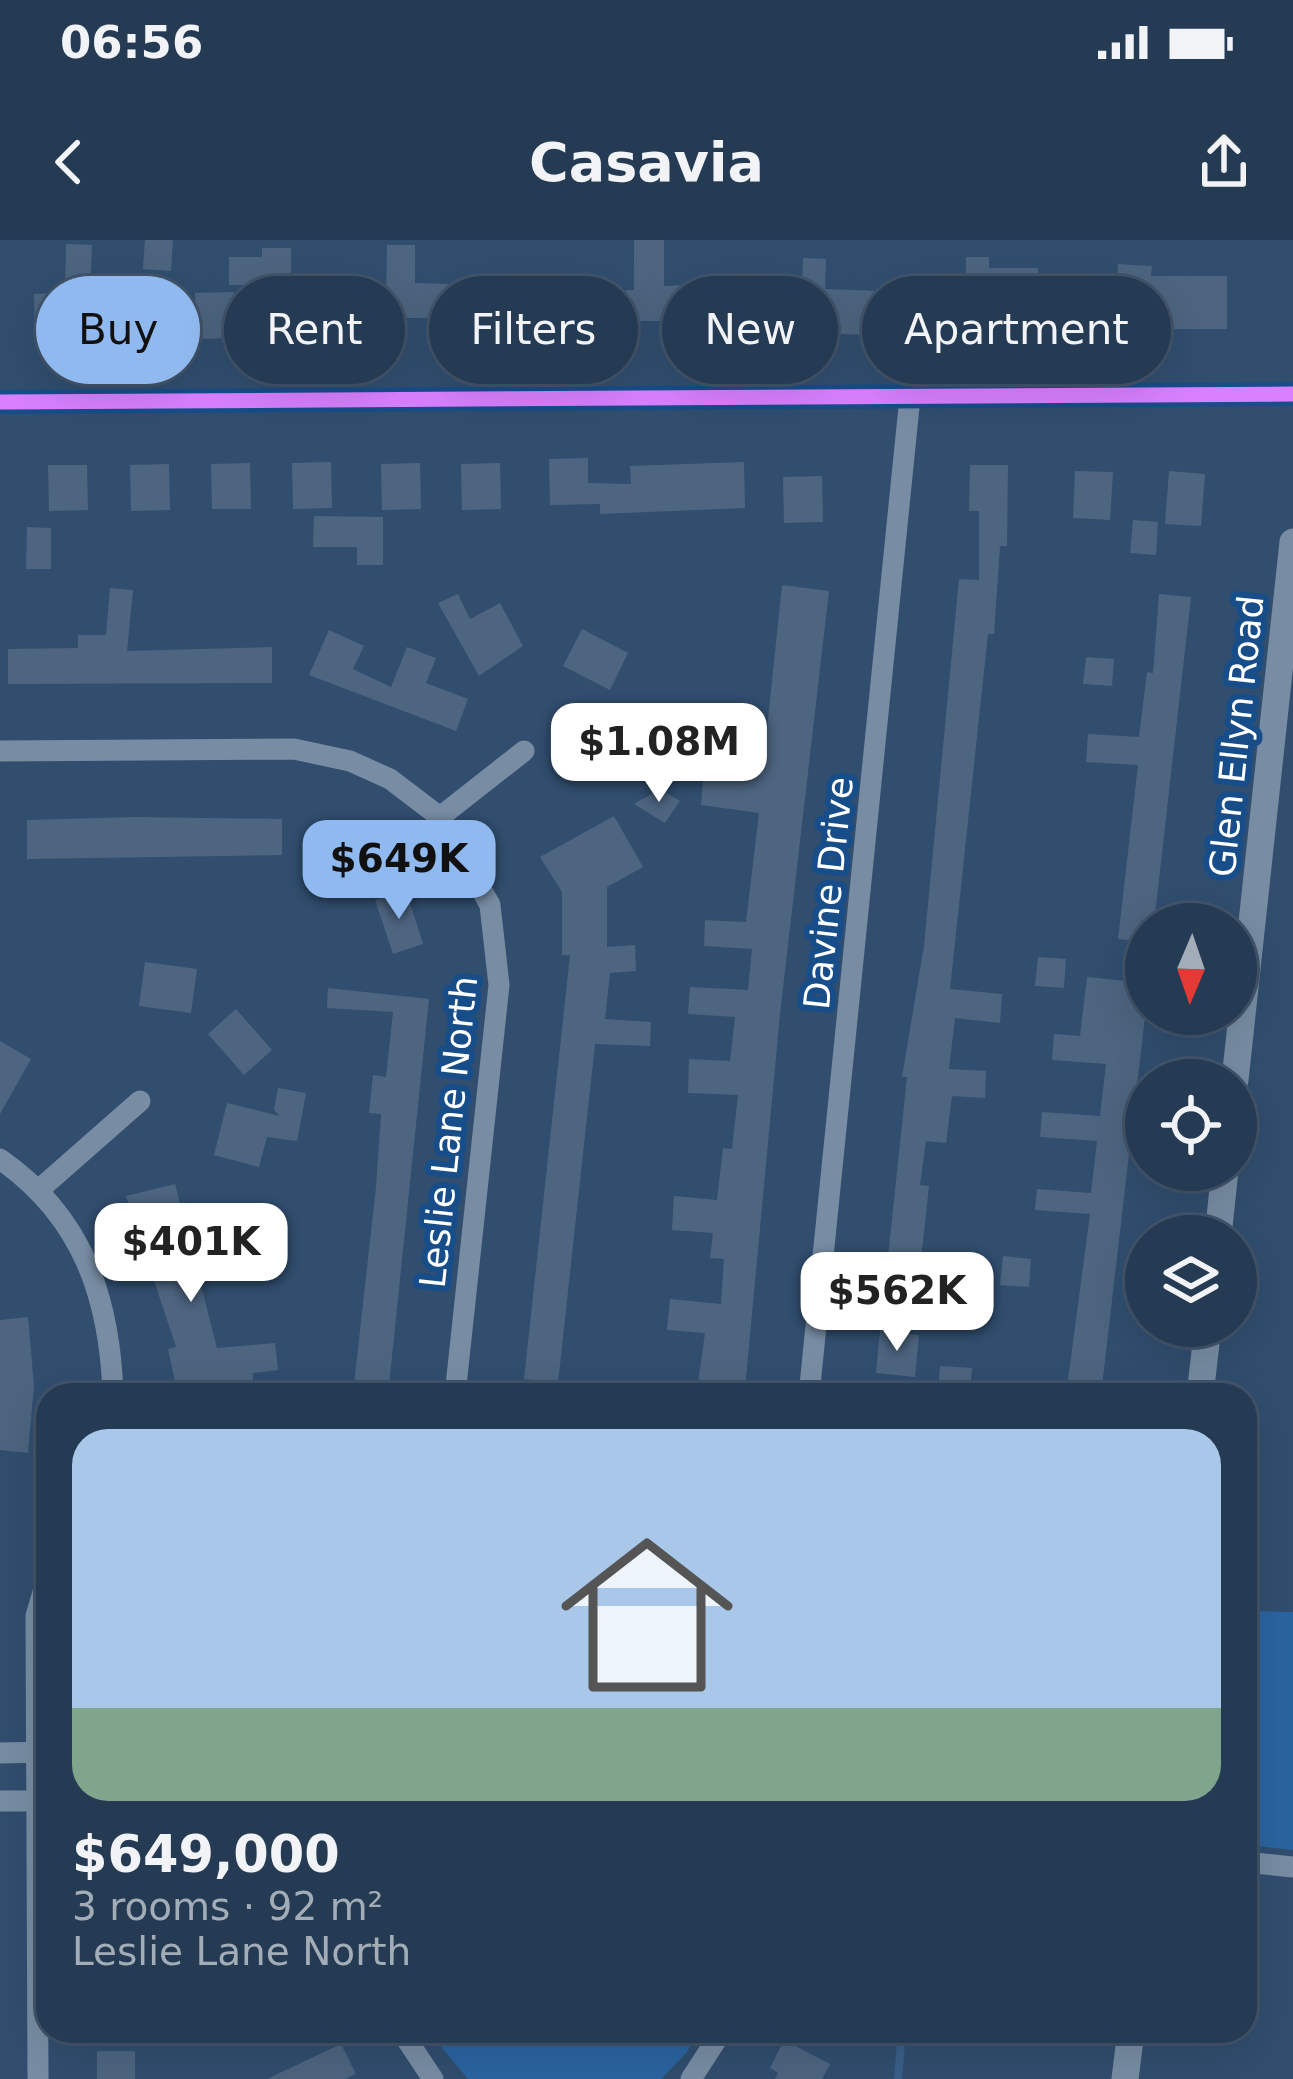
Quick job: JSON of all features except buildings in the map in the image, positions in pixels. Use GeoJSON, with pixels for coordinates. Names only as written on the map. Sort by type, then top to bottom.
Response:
{"type":"FeatureCollection","features":[{"type":"Feature","properties":{"kind":"street"},"geometry":{"type":"LineString","coordinates":[[0,402],[1293,394]]}},
{"type":"Feature","properties":{"kind":"street","name":"Davine Drive"},"geometry":{"type":"LineString","coordinates":[[810,1383],[910,397]]}},
{"type":"Feature","properties":{"kind":"street","name":"Glen Ellyn Road"},"geometry":{"type":"LineString","coordinates":[[1237,1059],[1293,542]]}},
{"type":"Feature","properties":{"kind":"street"},"geometry":{"type":"LineString","coordinates":[[0,751],[294,749],[350,760],[390,779],[440,817],[524,752]]}},
{"type":"Feature","properties":{"kind":"street","name":"Leslie Lane North"},"geometry":{"type":"LineString","coordinates":[[440,817],[490,905],[500,986],[455,1383]]}},
{"type":"Feature","properties":{"kind":"street"},"geometry":{"type":"LineString","coordinates":[[41,1188],[140,1101]]}},
{"type":"Feature","properties":{"kind":"street"},"geometry":{"type":"LineString","coordinates":[[0,1160],[41,1188],[66,1218],[96,1288],[112,1354],[113,1383]]}},
{"type":"Feature","properties":{"kind":"street"},"geometry":{"type":"LineString","coordinates":[[1201,1383],[1206,1347]]}},
{"type":"Feature","properties":{"kind":"street"},"geometry":{"type":"LineString","coordinates":[[0,1753],[36,1753]]}},
{"type":"Feature","properties":{"kind":"street"},"geometry":{"type":"LineString","coordinates":[[0,1801],[36,1801]]}},
{"type":"Feature","properties":{"kind":"street"},"geometry":{"type":"LineString","coordinates":[[1257,1864],[1293,1868]]}},
{"type":"Feature","properties":{"kind":"street"},"geometry":{"type":"LineString","coordinates":[[38,2079],[39,2043]]}},
{"type":"Feature","properties":{"kind":"street"},"geometry":{"type":"LineString","coordinates":[[409,2043],[433,2079]]}},
{"type":"Feature","properties":{"kind":"street"},"geometry":{"type":"LineString","coordinates":[[691,2079],[714,2043]]}},
{"type":"Feature","properties":{"kind":"street"},"geometry":{"type":"LineString","coordinates":[[1126,2079],[1129,2043]]}},
{"type":"Feature","properties":{"kind":"shaded area"},"geometry":{"type":"Polygon","coordinates":[[[1257,1611],[1293,1612],[1293,1850],[1257,1846],[1257,1611]]]}},
{"type":"Feature","properties":{"kind":"shaded area"},"geometry":{"type":"Polygon","coordinates":[[[438,2043],[692,2043],[661,2079],[468,2079],[438,2043]]]}},
{"type":"Feature","properties":{"kind":"waterway"},"geometry":{"type":"LineString","coordinates":[[898,2079],[901,2043]]}},
{"type":"Feature","properties":{"kind":"transit line"},"geometry":{"type":"LineString","coordinates":[[0,402],[1293,394]]}}]}
